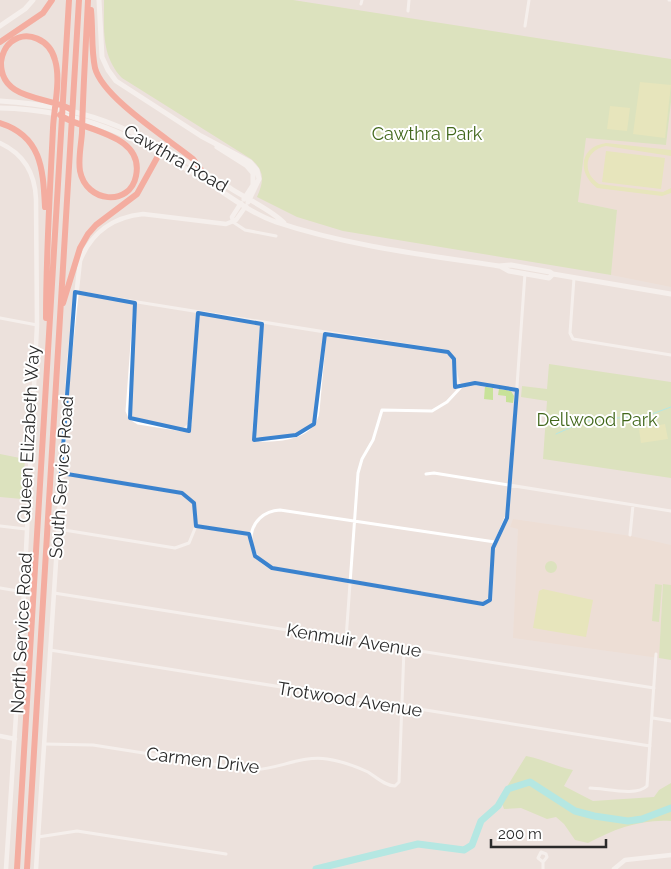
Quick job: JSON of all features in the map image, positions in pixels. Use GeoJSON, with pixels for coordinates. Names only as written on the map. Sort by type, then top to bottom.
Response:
{"type":"FeatureCollection","features":[{"type":"Feature","properties":{"kind":"highway"},"geometry":{"type":"LineString","coordinates":[[0,42],[43,13],[52,0]]}},
{"type":"Feature","properties":{"kind":"highway","name":"Queen Elizabeth Way"},"geometry":{"type":"LineString","coordinates":[[17,869],[69,0]]}},
{"type":"Feature","properties":{"kind":"highway","name":"Queen Elizabeth Way"},"geometry":{"type":"LineString","coordinates":[[27,869],[80,0]]}},
{"type":"Feature","properties":{"kind":"highway"},"geometry":{"type":"LineString","coordinates":[[57,114],[66,120],[92,122],[127,146],[133,156],[136,176],[127,191],[117,196],[101,197],[94,193],[84,182],[80,174],[89,0]]}},
{"type":"Feature","properties":{"kind":"highway"},"geometry":{"type":"LineString","coordinates":[[89,0],[92,54],[99,79],[113,95],[193,159],[202,171]]}},
{"type":"Feature","properties":{"kind":"highway"},"geometry":{"type":"LineString","coordinates":[[47,363],[45,276],[47,237],[56,89],[55,59],[47,45],[39,39],[26,36],[16,39],[7,47],[1,58],[0,70],[4,80],[20,94],[44,106],[64,105],[72,110]]}},
{"type":"Feature","properties":{"kind":"highway"},"geometry":{"type":"LineString","coordinates":[[0,124],[25,137],[31,144],[42,167],[47,237]]}},
{"type":"Feature","properties":{"kind":"highway"},"geometry":{"type":"LineString","coordinates":[[61,306],[67,295],[80,248],[88,234],[96,225],[137,194],[162,150]]}},
{"type":"Feature","properties":{"kind":"main road"},"geometry":{"type":"LineString","coordinates":[[0,26],[25,9],[33,0]]}},
{"type":"Feature","properties":{"kind":"main road"},"geometry":{"type":"LineString","coordinates":[[99,0],[100,46],[103,62],[112,76],[124,88],[255,167],[259,179],[243,205]]}},
{"type":"Feature","properties":{"kind":"main road"},"geometry":{"type":"LineString","coordinates":[[0,101],[44,106],[57,114]]}},
{"type":"Feature","properties":{"kind":"main road"},"geometry":{"type":"LineString","coordinates":[[0,108],[44,106]]}},
{"type":"Feature","properties":{"kind":"main road","name":"Cawthra Road"},"geometry":{"type":"LineString","coordinates":[[72,110],[92,122],[162,150],[202,171],[284,223]]}},
{"type":"Feature","properties":{"kind":"main road","name":"Cawthra Road"},"geometry":{"type":"LineString","coordinates":[[162,150],[243,205],[274,221],[319,235],[361,244],[499,266],[526,267],[574,278],[671,294]]}},
{"type":"Feature","properties":{"kind":"main road","name":"Cawthra Road"},"geometry":{"type":"LineString","coordinates":[[499,266],[509,271],[549,278],[553,274]]}},
{"type":"Feature","properties":{"kind":"street"},"geometry":{"type":"LineString","coordinates":[[408,11],[410,0]]}},
{"type":"Feature","properties":{"kind":"street"},"geometry":{"type":"LineString","coordinates":[[526,26],[529,0]]}},
{"type":"Feature","properties":{"kind":"street","name":"North Service Road"},"geometry":{"type":"LineString","coordinates":[[0,143],[16,152],[24,160],[31,171],[35,185],[37,325],[24,592],[6,869]]}},
{"type":"Feature","properties":{"kind":"street"},"geometry":{"type":"LineString","coordinates":[[243,205],[232,217],[233,221],[244,230],[276,236]]}},
{"type":"Feature","properties":{"kind":"street","name":"South Service Road"},"geometry":{"type":"LineString","coordinates":[[36,869],[61,473],[75,292],[80,261],[87,246],[103,228],[116,220],[142,214],[221,225],[233,221]]}},
{"type":"Feature","properties":{"kind":"street"},"geometry":{"type":"LineString","coordinates":[[495,542],[275,510],[259,518],[249,534],[254,553],[266,566],[483,604],[489,602],[491,598],[495,542],[507,518],[526,267]]}},
{"type":"Feature","properties":{"kind":"street"},"geometry":{"type":"LineString","coordinates":[[574,278],[570,330],[574,339],[671,355]]}},
{"type":"Feature","properties":{"kind":"street"},"geometry":{"type":"LineString","coordinates":[[75,292],[262,324],[448,352],[454,359],[455,379],[461,387]]}},
{"type":"Feature","properties":{"kind":"street"},"geometry":{"type":"LineString","coordinates":[[135,303],[127,411],[130,418],[138,423],[156,426],[183,430],[190,424],[198,313]]}},
{"type":"Feature","properties":{"kind":"street"},"geometry":{"type":"LineString","coordinates":[[0,318],[37,325]]}},
{"type":"Feature","properties":{"kind":"street"},"geometry":{"type":"LineString","coordinates":[[262,324],[254,430],[255,437],[260,440],[296,435],[309,429],[316,421],[325,334]]}},
{"type":"Feature","properties":{"kind":"street"},"geometry":{"type":"LineString","coordinates":[[346,639],[353,520],[358,473],[382,410],[432,411],[447,402],[461,387],[475,383],[517,390]]}},
{"type":"Feature","properties":{"kind":"street"},"geometry":{"type":"LineString","coordinates":[[58,529],[179,548],[192,540],[196,526],[195,507],[191,499],[182,493],[61,473]]}},
{"type":"Feature","properties":{"kind":"street"},"geometry":{"type":"LineString","coordinates":[[426,474],[434,473],[671,511]]}},
{"type":"Feature","properties":{"kind":"street"},"geometry":{"type":"LineString","coordinates":[[630,535],[633,505]]}},
{"type":"Feature","properties":{"kind":"street"},"geometry":{"type":"LineString","coordinates":[[0,526],[26,529]]}},
{"type":"Feature","properties":{"kind":"street"},"geometry":{"type":"LineString","coordinates":[[196,526],[249,534]]}},
{"type":"Feature","properties":{"kind":"street"},"geometry":{"type":"LineString","coordinates":[[0,588],[24,592]]}},
{"type":"Feature","properties":{"kind":"street","name":"Kenmuir Avenue"},"geometry":{"type":"LineString","coordinates":[[53,593],[654,688]]}},
{"type":"Feature","properties":{"kind":"street","name":"Carmen Drive"},"geometry":{"type":"LineString","coordinates":[[44,744],[94,745],[251,770],[270,768],[308,758],[326,759],[358,768],[388,785],[395,786],[399,782],[404,648]]}},
{"type":"Feature","properties":{"kind":"street","name":"Trotwood Avenue"},"geometry":{"type":"LineString","coordinates":[[50,650],[650,746]]}},
{"type":"Feature","properties":{"kind":"street"},"geometry":{"type":"LineString","coordinates":[[590,788],[617,791],[644,789],[649,782],[656,654]]}},
{"type":"Feature","properties":{"kind":"street"},"geometry":{"type":"LineString","coordinates":[[653,718],[671,721]]}},
{"type":"Feature","properties":{"kind":"street"},"geometry":{"type":"LineString","coordinates":[[0,736],[15,739]]}},
{"type":"Feature","properties":{"kind":"street"},"geometry":{"type":"LineString","coordinates":[[38,837],[77,831],[226,854]]}},
{"type":"Feature","properties":{"kind":"street"},"geometry":{"type":"LineString","coordinates":[[614,869],[622,862],[671,855]]}},
{"type":"Feature","properties":{"kind":"street"},"geometry":{"type":"LineString","coordinates":[[543,862],[543,869]]}},
{"type":"Feature","properties":{"kind":"highlighted area"},"geometry":{"type":"Polygon","coordinates":[[[75,292],[135,303],[130,418],[189,431],[198,313],[262,324],[254,440],[296,435],[314,424],[325,334],[448,352],[454,359],[455,387],[475,383],[517,390],[507,518],[493,548],[490,600],[483,604],[272,568],[255,556],[249,534],[196,526],[194,503],[182,493],[61,473],[75,292]]]}},
{"type":"Feature","properties":{"kind":"shaded area"},"geometry":{"type":"Polygon","coordinates":[[[671,102],[671,287],[611,275],[617,210],[578,202],[586,137],[666,145],[671,102]]]}},
{"type":"Feature","properties":{"kind":"shaded area"},"geometry":{"type":"Polygon","coordinates":[[[513,519],[631,536],[671,545],[671,585],[663,585],[659,658],[513,638],[518,529],[510,527],[513,519]]]}},
{"type":"Feature","properties":{"kind":"green space","name":"Cawthra Park"},"geometry":{"type":"Polygon","coordinates":[[[104,0],[293,0],[671,59],[671,102],[666,145],[586,138],[578,202],[617,210],[611,275],[343,231],[297,217],[257,197],[262,177],[256,163],[122,78],[110,61],[107,51],[104,32],[104,0]]]}},
{"type":"Feature","properties":{"kind":"green space"},"geometry":{"type":"Polygon","coordinates":[[[640,82],[671,85],[665,138],[633,134],[640,82]]]}},
{"type":"Feature","properties":{"kind":"green space"},"geometry":{"type":"Polygon","coordinates":[[[610,106],[630,108],[627,131],[607,129],[610,106]]]}},
{"type":"Feature","properties":{"kind":"green space"},"geometry":{"type":"Polygon","coordinates":[[[606,143],[671,150],[671,156],[606,146],[599,148],[590,157],[588,168],[593,179],[599,184],[663,192],[671,188],[671,193],[662,196],[597,188],[586,175],[584,161],[590,150],[597,145],[606,143]]]}},
{"type":"Feature","properties":{"kind":"green space"},"geometry":{"type":"Polygon","coordinates":[[[606,151],[665,158],[661,189],[602,182],[606,151]]]}},
{"type":"Feature","properties":{"kind":"green space","name":"Dellwood Park"},"geometry":{"type":"Polygon","coordinates":[[[549,364],[671,382],[671,478],[543,459],[547,401],[521,397],[522,386],[547,389],[549,364]]]}},
{"type":"Feature","properties":{"kind":"green space"},"geometry":{"type":"Polygon","coordinates":[[[485,386],[493,388],[493,400],[484,399],[485,386]]]}},
{"type":"Feature","properties":{"kind":"green space"},"geometry":{"type":"Polygon","coordinates":[[[499,389],[511,391],[514,396],[513,403],[506,402],[506,396],[498,395],[499,389]]]}},
{"type":"Feature","properties":{"kind":"green space"},"geometry":{"type":"Polygon","coordinates":[[[665,424],[668,439],[641,443],[639,429],[665,424]]]}},
{"type":"Feature","properties":{"kind":"green space"},"geometry":{"type":"Polygon","coordinates":[[[0,454],[25,459],[22,499],[0,497],[0,454]]]}},
{"type":"Feature","properties":{"kind":"green space"},"geometry":{"type":"Polygon","coordinates":[[[549,561],[553,561],[557,567],[553,573],[549,573],[545,569],[545,565],[549,561]]]}},
{"type":"Feature","properties":{"kind":"green space"},"geometry":{"type":"Polygon","coordinates":[[[655,584],[662,585],[659,622],[652,621],[655,584]]]}},
{"type":"Feature","properties":{"kind":"green space"},"geometry":{"type":"Polygon","coordinates":[[[663,584],[671,585],[671,660],[659,658],[663,584]]]}},
{"type":"Feature","properties":{"kind":"green space"},"geometry":{"type":"Polygon","coordinates":[[[543,589],[593,600],[586,637],[533,628],[539,591],[543,589]]]}},
{"type":"Feature","properties":{"kind":"green space"},"geometry":{"type":"Polygon","coordinates":[[[526,756],[573,770],[564,786],[593,801],[654,797],[659,790],[671,783],[671,821],[638,823],[608,833],[588,843],[575,840],[564,824],[556,817],[547,819],[521,808],[504,809],[500,798],[526,756]]]}},
{"type":"Feature","properties":{"kind":"waterway"},"geometry":{"type":"LineString","coordinates":[[556,434],[585,421],[649,415],[671,407]]}},
{"type":"Feature","properties":{"kind":"waterway"},"geometry":{"type":"LineString","coordinates":[[316,869],[418,844],[464,850],[472,845],[481,821],[498,806],[508,789],[530,782],[575,811],[594,816],[628,821],[642,819],[671,808]]}}]}
